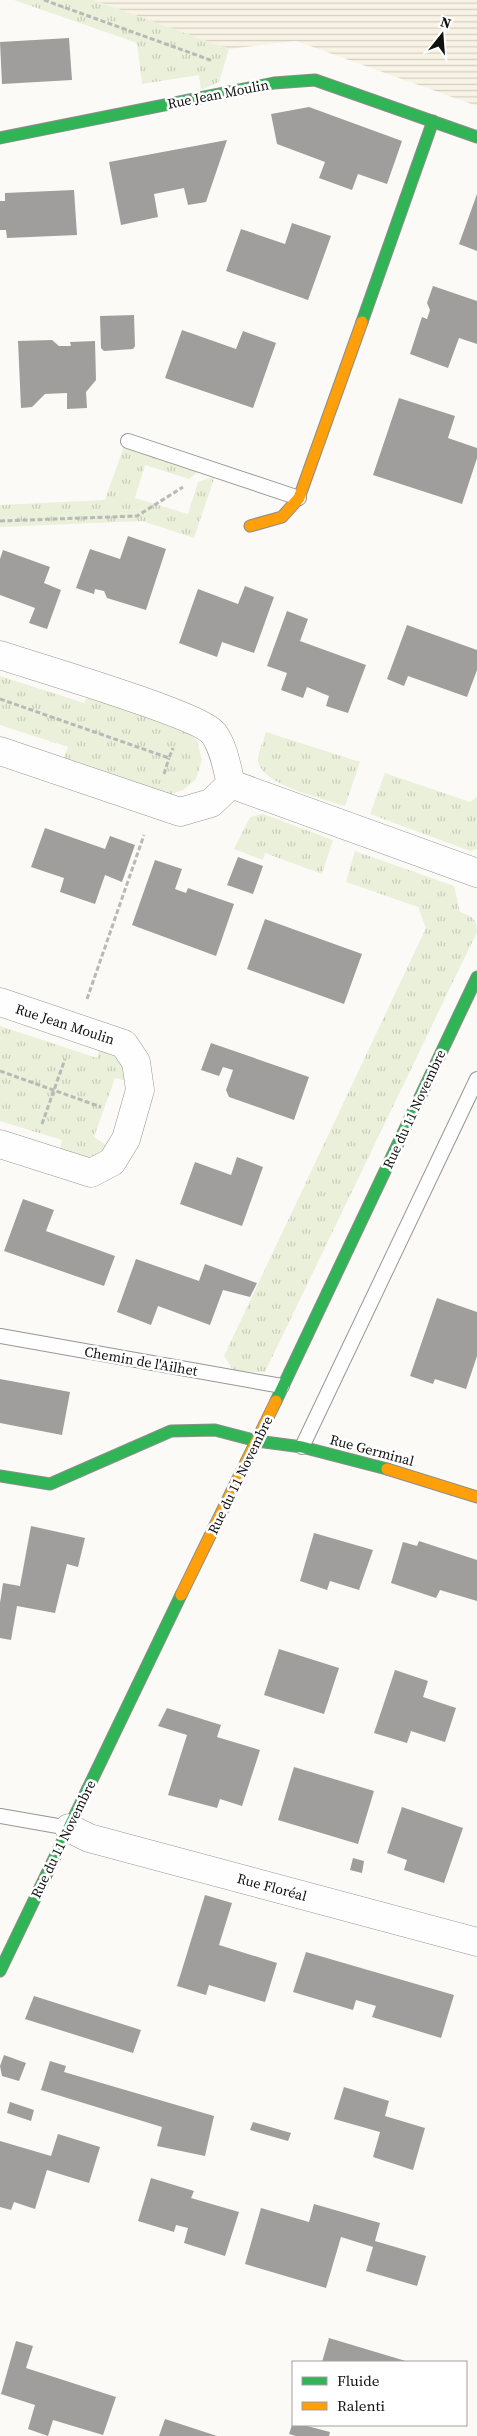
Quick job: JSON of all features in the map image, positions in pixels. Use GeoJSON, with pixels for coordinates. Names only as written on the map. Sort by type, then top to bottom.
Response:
{"type":"FeatureCollection","features":[{"type":"Feature","properties":{"kind":"street","name":"Rue Jean Moulin"},"geometry":{"type":"LineString","coordinates":[[0,138],[274,83],[315,80],[477,137]]}},
{"type":"Feature","properties":{"kind":"street"},"geometry":{"type":"LineString","coordinates":[[250,526],[282,517],[299,498],[433,121]]}},
{"type":"Feature","properties":{"kind":"street"},"geometry":{"type":"LineString","coordinates":[[0,655],[184,716],[213,733],[223,754],[231,784]]}},
{"type":"Feature","properties":{"kind":"street"},"geometry":{"type":"LineString","coordinates":[[0,751],[180,812],[211,803],[231,784]]}},
{"type":"Feature","properties":{"kind":"street"},"geometry":{"type":"LineString","coordinates":[[231,784],[477,873]]}},
{"type":"Feature","properties":{"kind":"street","name":"Rue du 11 Novembre"},"geometry":{"type":"LineString","coordinates":[[0,1971],[155,1647],[257,1441],[477,977]]}},
{"type":"Feature","properties":{"kind":"street","name":"Rue Jean Moulin"},"geometry":{"type":"LineString","coordinates":[[0,1002],[124,1044],[136,1062],[140,1090],[126,1139],[112,1162],[92,1173],[0,1144]]}},
{"type":"Feature","properties":{"kind":"street","name":"Rue Germinal"},"geometry":{"type":"LineString","coordinates":[[0,1476],[50,1484],[171,1431],[215,1430],[257,1441],[302,1447],[410,1475],[477,1497]]}},
{"type":"Feature","properties":{"kind":"street","name":"Rue Floréal"},"geometry":{"type":"LineString","coordinates":[[69,1828],[98,1841],[477,1942]]}},
{"type":"Feature","properties":{"kind":"lane"},"geometry":{"type":"LineString","coordinates":[[128,440],[299,498]]}},
{"type":"Feature","properties":{"kind":"lane"},"geometry":{"type":"LineString","coordinates":[[302,1447],[477,1079]]}},
{"type":"Feature","properties":{"kind":"lane","name":"Chemin de l'Ailhet"},"geometry":{"type":"LineString","coordinates":[[0,1336],[282,1386]]}},
{"type":"Feature","properties":{"kind":"lane"},"geometry":{"type":"LineString","coordinates":[[0,1816],[69,1828]]}},
{"type":"Feature","properties":{"kind":"path"},"geometry":{"type":"LineString","coordinates":[[44,0],[219,63]]}},
{"type":"Feature","properties":{"kind":"path"},"geometry":{"type":"LineString","coordinates":[[0,521],[137,516],[209,468]]}},
{"type":"Feature","properties":{"kind":"path"},"geometry":{"type":"LineString","coordinates":[[0,699],[169,758],[184,716]]}},
{"type":"Feature","properties":{"kind":"path"},"geometry":{"type":"LineString","coordinates":[[31,1155],[155,804]]}},
{"type":"Feature","properties":{"kind":"path"},"geometry":{"type":"LineString","coordinates":[[0,1071],[132,1118]]}},
{"type":"Feature","properties":{"kind":"shaded area"},"geometry":{"type":"Polygon","coordinates":[[[93,0],[477,0],[477,106],[296,41],[229,49],[93,0]]]}},
{"type":"Feature","properties":{"kind":"green space"},"geometry":{"type":"Polygon","coordinates":[[[14,0],[93,0],[229,49],[219,82],[201,90],[199,75],[142,84],[137,43],[14,0]]]}},
{"type":"Feature","properties":{"kind":"green space"},"geometry":{"type":"Polygon","coordinates":[[[124,446],[201,469],[189,479],[145,465],[135,498],[188,514],[198,482],[215,476],[194,538],[142,521],[0,527],[0,505],[105,500],[124,446]]]}},
{"type":"Feature","properties":{"kind":"green space"},"geometry":{"type":"Polygon","coordinates":[[[0,676],[84,703],[89,692],[185,729],[197,741],[202,760],[196,779],[183,790],[164,796],[63,760],[68,747],[0,725],[0,676]]]}},
{"type":"Feature","properties":{"kind":"green space"},"geometry":{"type":"Polygon","coordinates":[[[266,732],[360,762],[345,806],[293,789],[279,783],[268,775],[260,767],[258,758],[266,732]]]}},
{"type":"Feature","properties":{"kind":"green space"},"geometry":{"type":"Polygon","coordinates":[[[385,773],[470,802],[477,797],[477,849],[470,851],[370,814],[385,773]]]}},
{"type":"Feature","properties":{"kind":"green space"},"geometry":{"type":"Polygon","coordinates":[[[263,814],[333,840],[322,874],[265,853],[263,860],[234,849],[250,817],[263,814]]]}},
{"type":"Feature","properties":{"kind":"green space"},"geometry":{"type":"Polygon","coordinates":[[[355,851],[454,886],[460,912],[473,918],[477,932],[265,1372],[234,1371],[224,1356],[426,928],[418,907],[346,882],[355,851]]]}},
{"type":"Feature","properties":{"kind":"green space"},"geometry":{"type":"Polygon","coordinates":[[[0,1026],[97,1058],[100,1046],[119,1056],[128,1081],[115,1078],[94,1137],[106,1145],[101,1152],[90,1160],[59,1153],[62,1140],[0,1121],[0,1026]]]}},
{"type":"Feature","properties":{"kind":"building"},"geometry":{"type":"Polygon","coordinates":[[[69,38],[72,80],[2,84],[0,42],[69,38]]]}},
{"type":"Feature","properties":{"kind":"building"},"geometry":{"type":"Polygon","coordinates":[[[309,107],[402,141],[387,184],[358,174],[352,190],[319,178],[325,162],[277,144],[271,114],[309,107]]]}},
{"type":"Feature","properties":{"kind":"building"},"geometry":{"type":"Polygon","coordinates":[[[227,140],[206,202],[188,205],[184,188],[154,194],[158,217],[121,225],[109,162],[227,140]]]}},
{"type":"Feature","properties":{"kind":"building"},"geometry":{"type":"Polygon","coordinates":[[[74,190],[77,235],[7,238],[6,230],[0,230],[0,201],[5,201],[5,193],[74,190]]]}},
{"type":"Feature","properties":{"kind":"building"},"geometry":{"type":"Polygon","coordinates":[[[477,194],[477,251],[459,244],[477,194]]]}},
{"type":"Feature","properties":{"kind":"building"},"geometry":{"type":"Polygon","coordinates":[[[292,223],[331,236],[308,300],[226,271],[241,229],[285,244],[292,223]]]}},
{"type":"Feature","properties":{"kind":"building"},"geometry":{"type":"Polygon","coordinates":[[[433,286],[477,301],[477,344],[459,338],[448,368],[410,354],[422,317],[427,319],[430,310],[427,303],[433,286]]]}},
{"type":"Feature","properties":{"kind":"building"},"geometry":{"type":"Polygon","coordinates":[[[134,315],[135,346],[133,349],[104,351],[101,348],[100,316],[134,315]]]}},
{"type":"Feature","properties":{"kind":"building"},"geometry":{"type":"Polygon","coordinates":[[[182,330],[236,349],[243,331],[276,343],[253,408],[165,378],[182,330]]]}},
{"type":"Feature","properties":{"kind":"building"},"geometry":{"type":"Polygon","coordinates":[[[52,340],[59,346],[71,346],[70,342],[95,341],[96,380],[86,392],[87,408],[67,409],[67,393],[45,394],[32,407],[21,408],[18,341],[52,340]]]}},
{"type":"Feature","properties":{"kind":"building"},"geometry":{"type":"Polygon","coordinates":[[[399,398],[455,416],[448,438],[477,448],[477,458],[462,504],[373,475],[399,398]]]}},
{"type":"Feature","properties":{"kind":"building"},"geometry":{"type":"Polygon","coordinates":[[[128,536],[166,549],[146,610],[107,598],[104,591],[95,589],[94,594],[76,588],[90,549],[120,559],[128,536]]]}},
{"type":"Feature","properties":{"kind":"building"},"geometry":{"type":"Polygon","coordinates":[[[3,550],[50,567],[44,583],[61,590],[47,629],[29,623],[35,608],[0,595],[0,559],[3,550]]]}},
{"type":"Feature","properties":{"kind":"building"},"geometry":{"type":"Polygon","coordinates":[[[245,586],[274,597],[254,653],[222,642],[217,657],[179,643],[198,589],[238,604],[245,586]]]}},
{"type":"Feature","properties":{"kind":"building"},"geometry":{"type":"Polygon","coordinates":[[[287,611],[308,619],[300,641],[366,665],[348,713],[326,706],[329,696],[307,687],[303,698],[281,690],[287,673],[267,666],[287,611]]]}},
{"type":"Feature","properties":{"kind":"building"},"geometry":{"type":"Polygon","coordinates":[[[407,625],[477,650],[477,670],[467,697],[408,676],[404,686],[387,679],[407,625]]]}},
{"type":"Feature","properties":{"kind":"building"},"geometry":{"type":"Polygon","coordinates":[[[45,828],[105,849],[110,836],[135,845],[122,882],[105,875],[95,904],[60,892],[64,878],[31,867],[45,828]]]}},
{"type":"Feature","properties":{"kind":"building"},"geometry":{"type":"Polygon","coordinates":[[[238,857],[263,866],[253,894],[227,885],[238,857]]]}},
{"type":"Feature","properties":{"kind":"building"},"geometry":{"type":"Polygon","coordinates":[[[155,860],[182,869],[175,889],[186,893],[188,888],[234,904],[216,956],[132,925],[155,860]]]}},
{"type":"Feature","properties":{"kind":"building"},"geometry":{"type":"Polygon","coordinates":[[[265,919],[362,954],[344,1004],[247,969],[265,919]]]}},
{"type":"Feature","properties":{"kind":"building"},"geometry":{"type":"Polygon","coordinates":[[[211,1043],[309,1077],[294,1120],[229,1097],[226,1090],[233,1070],[223,1067],[219,1076],[201,1070],[211,1043]]]}},
{"type":"Feature","properties":{"kind":"building"},"geometry":{"type":"Polygon","coordinates":[[[237,1157],[263,1167],[242,1226],[180,1204],[195,1162],[231,1175],[237,1157]]]}},
{"type":"Feature","properties":{"kind":"building"},"geometry":{"type":"Polygon","coordinates":[[[23,1199],[54,1210],[46,1231],[115,1256],[104,1286],[4,1251],[23,1199]]]}},
{"type":"Feature","properties":{"kind":"building"},"geometry":{"type":"Polygon","coordinates":[[[136,1259],[199,1281],[205,1264],[257,1283],[250,1297],[223,1290],[210,1325],[158,1306],[151,1325],[117,1312],[136,1259]]]}},
{"type":"Feature","properties":{"kind":"building"},"geometry":{"type":"Polygon","coordinates":[[[437,1298],[477,1312],[477,1356],[466,1389],[435,1379],[433,1384],[410,1376],[437,1298]]]}},
{"type":"Feature","properties":{"kind":"building"},"geometry":{"type":"Polygon","coordinates":[[[0,1379],[70,1392],[62,1435],[0,1423],[0,1379]]]}},
{"type":"Feature","properties":{"kind":"building"},"geometry":{"type":"Polygon","coordinates":[[[31,1526],[85,1538],[78,1567],[67,1564],[55,1613],[17,1606],[11,1640],[0,1638],[0,1603],[3,1583],[20,1586],[31,1526]]]}},
{"type":"Feature","properties":{"kind":"building"},"geometry":{"type":"Polygon","coordinates":[[[314,1533],[373,1550],[359,1590],[330,1581],[327,1590],[300,1581],[314,1533]]]}},
{"type":"Feature","properties":{"kind":"building"},"geometry":{"type":"Polygon","coordinates":[[[419,1541],[477,1560],[477,1601],[440,1590],[436,1598],[391,1583],[403,1542],[417,1546],[419,1541]]]}},
{"type":"Feature","properties":{"kind":"building"},"geometry":{"type":"Polygon","coordinates":[[[279,1649],[339,1668],[324,1714],[264,1695],[279,1649]]]}},
{"type":"Feature","properties":{"kind":"building"},"geometry":{"type":"Polygon","coordinates":[[[395,1670],[428,1681],[423,1697],[456,1708],[445,1742],[411,1731],[407,1743],[374,1733],[395,1670]]]}},
{"type":"Feature","properties":{"kind":"building"},"geometry":{"type":"Polygon","coordinates":[[[167,1708],[221,1725],[217,1737],[260,1750],[242,1806],[220,1799],[217,1808],[168,1795],[187,1735],[158,1726],[167,1708]]]}},
{"type":"Feature","properties":{"kind":"building"},"geometry":{"type":"Polygon","coordinates":[[[294,1767],[374,1791],[358,1844],[278,1820],[294,1767]]]}},
{"type":"Feature","properties":{"kind":"building"},"geometry":{"type":"Polygon","coordinates":[[[402,1807],[463,1828],[444,1883],[404,1870],[407,1860],[387,1853],[402,1807]]]}},
{"type":"Feature","properties":{"kind":"building"},"geometry":{"type":"Polygon","coordinates":[[[353,1858],[364,1861],[362,1873],[350,1870],[353,1858]]]}},
{"type":"Feature","properties":{"kind":"building"},"geometry":{"type":"Polygon","coordinates":[[[205,1895],[232,1903],[219,1945],[277,1963],[265,2002],[209,1985],[206,1995],[177,1986],[205,1895]]]}},
{"type":"Feature","properties":{"kind":"building"},"geometry":{"type":"Polygon","coordinates":[[[306,1952],[454,1995],[441,2038],[372,2017],[376,2006],[356,2000],[353,2010],[293,1992],[306,1952]]]}},
{"type":"Feature","properties":{"kind":"building"},"geometry":{"type":"Polygon","coordinates":[[[34,1996],[141,2030],[133,2053],[25,2019],[34,1996]]]}},
{"type":"Feature","properties":{"kind":"building"},"geometry":{"type":"Polygon","coordinates":[[[4,2055],[26,2063],[19,2081],[2,2076],[0,2066],[4,2055]]]}},
{"type":"Feature","properties":{"kind":"building"},"geometry":{"type":"Polygon","coordinates":[[[50,2061],[66,2066],[64,2072],[214,2116],[205,2156],[157,2146],[162,2127],[41,2090],[50,2061]]]}},
{"type":"Feature","properties":{"kind":"building"},"geometry":{"type":"Polygon","coordinates":[[[344,2087],[389,2101],[385,2116],[425,2128],[413,2170],[373,2157],[380,2132],[334,2119],[344,2087]]]}},
{"type":"Feature","properties":{"kind":"building"},"geometry":{"type":"Polygon","coordinates":[[[10,2102],[34,2110],[31,2121],[7,2113],[10,2102]]]}},
{"type":"Feature","properties":{"kind":"building"},"geometry":{"type":"Polygon","coordinates":[[[253,2122],[291,2133],[288,2141],[250,2130],[253,2122]]]}},
{"type":"Feature","properties":{"kind":"building"},"geometry":{"type":"Polygon","coordinates":[[[58,2134],[100,2147],[89,2183],[47,2170],[35,2209],[14,2202],[11,2210],[0,2207],[0,2141],[51,2156],[58,2134]]]}},
{"type":"Feature","properties":{"kind":"building"},"geometry":{"type":"Polygon","coordinates":[[[151,2178],[194,2191],[191,2198],[239,2212],[225,2256],[184,2243],[188,2228],[176,2225],[174,2232],[138,2221],[151,2178]]]}},
{"type":"Feature","properties":{"kind":"building"},"geometry":{"type":"Polygon","coordinates":[[[314,2204],[380,2223],[375,2241],[426,2256],[417,2286],[366,2271],[373,2247],[341,2237],[326,2288],[245,2264],[261,2208],[309,2222],[314,2204]]]}},
{"type":"Feature","properties":{"kind":"building"},"geometry":{"type":"Polygon","coordinates":[[[329,2338],[406,2361],[322,2361],[329,2338]]]}},
{"type":"Feature","properties":{"kind":"building"},"geometry":{"type":"Polygon","coordinates":[[[16,2341],[33,2346],[26,2368],[116,2397],[103,2435],[53,2420],[48,2436],[28,2429],[35,2405],[1,2394],[16,2341]]]}},
{"type":"Feature","properties":{"kind":"building"},"geometry":{"type":"Polygon","coordinates":[[[165,2419],[217,2436],[159,2436],[165,2419]]]}},
{"type":"Feature","properties":{"kind":"building"},"geometry":{"type":"Polygon","coordinates":[[[292,2425],[307,2426],[330,2432],[329,2436],[296,2436],[289,2434],[292,2425]]]}},
{"type":"Feature","properties":{"kind":"traffic: fast"},"geometry":{"type":"LineString","coordinates":[[0,138],[274,83],[315,80],[477,137]]}},
{"type":"Feature","properties":{"kind":"traffic: fast"},"geometry":{"type":"LineString","coordinates":[[362,322],[433,121]]}},
{"type":"Feature","properties":{"kind":"traffic: fast"},"geometry":{"type":"LineString","coordinates":[[276,1401],[477,977]]}},
{"type":"Feature","properties":{"kind":"traffic: fast"},"geometry":{"type":"LineString","coordinates":[[0,1476],[50,1484],[171,1431],[215,1430],[257,1441],[302,1447],[387,1469]]}},
{"type":"Feature","properties":{"kind":"traffic: fast"},"geometry":{"type":"LineString","coordinates":[[0,1971],[181,1595]]}},
{"type":"Feature","properties":{"kind":"traffic: slow"},"geometry":{"type":"LineString","coordinates":[[250,526],[282,517],[299,498],[362,322]]}},
{"type":"Feature","properties":{"kind":"traffic: slow"},"geometry":{"type":"LineString","coordinates":[[181,1595],[276,1401]]}},
{"type":"Feature","properties":{"kind":"traffic: slow"},"geometry":{"type":"LineString","coordinates":[[387,1469],[477,1497]]}}]}
